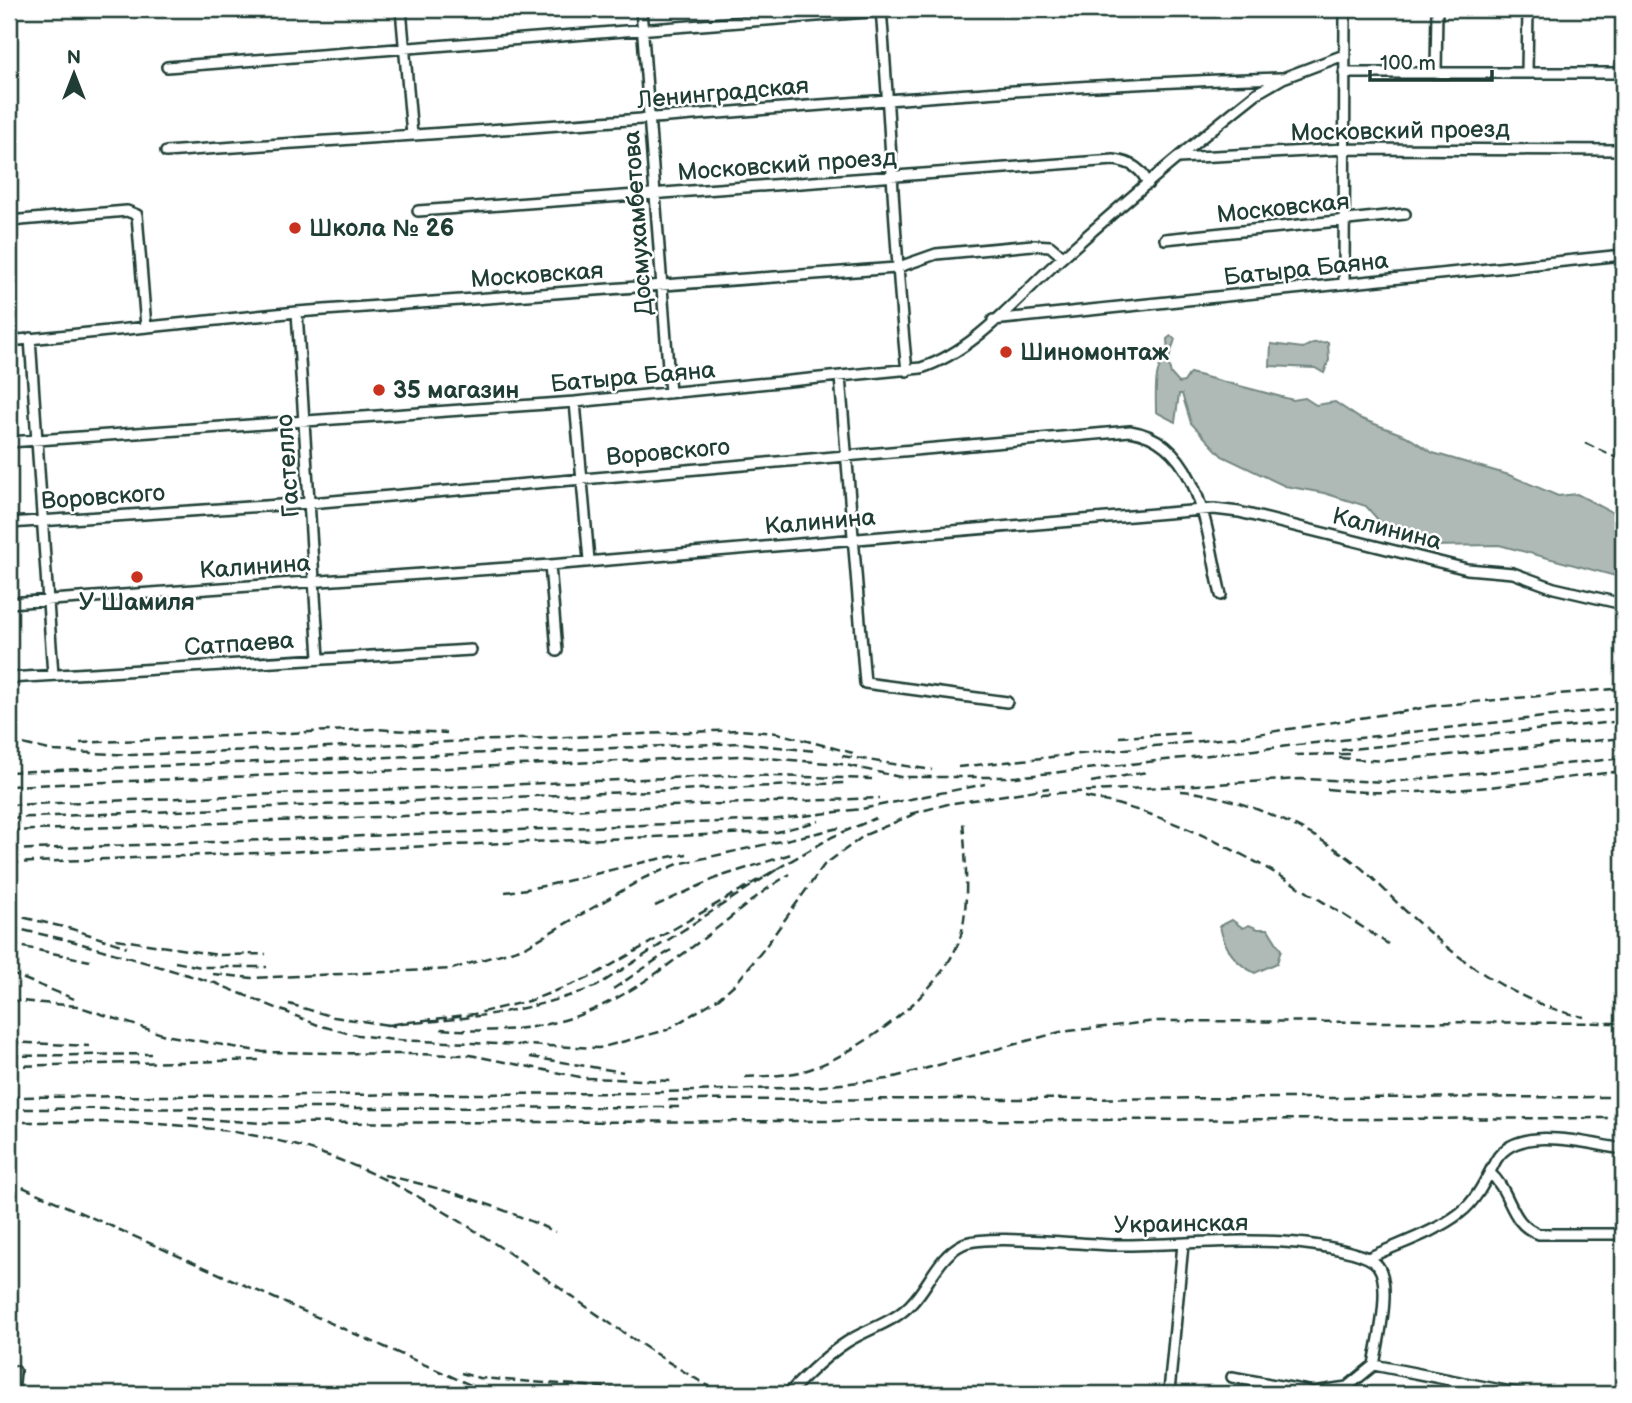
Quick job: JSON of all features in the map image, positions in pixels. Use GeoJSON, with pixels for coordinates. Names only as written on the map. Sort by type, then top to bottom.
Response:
{"type":"FeatureCollection","features":[{"type":"Feature","properties":{"kind":"street"},"geometry":{"type":"LineString","coordinates":[[401,9],[412,135]]}},
{"type":"Feature","properties":{"kind":"street","name":"Досмухамбетова"},"geometry":{"type":"LineString","coordinates":[[641,9],[670,393]]}},
{"type":"Feature","properties":{"kind":"street"},"geometry":{"type":"LineString","coordinates":[[167,67],[905,9]]}},
{"type":"Feature","properties":{"kind":"street"},"geometry":{"type":"LineString","coordinates":[[1345,9],[1345,284]]}},
{"type":"Feature","properties":{"kind":"street"},"geometry":{"type":"LineString","coordinates":[[1436,73],[1437,9]]}},
{"type":"Feature","properties":{"kind":"street"},"geometry":{"type":"LineString","coordinates":[[1527,73],[1528,9]]}},
{"type":"Feature","properties":{"kind":"street"},"geometry":{"type":"LineString","coordinates":[[1622,9],[1623,128]]}},
{"type":"Feature","properties":{"kind":"street"},"geometry":{"type":"LineString","coordinates":[[881,10],[889,98],[896,268],[907,371]]}},
{"type":"Feature","properties":{"kind":"street","name":"Батыра Баяна"},"geometry":{"type":"LineString","coordinates":[[9,442],[575,402],[907,371],[943,358],[993,320],[1178,158],[1257,93],[1283,78],[1345,55]]}},
{"type":"Feature","properties":{"kind":"street"},"geometry":{"type":"LineString","coordinates":[[1344,73],[1623,73]]}},
{"type":"Feature","properties":{"kind":"street","name":"Ленинградская"},"geometry":{"type":"LineString","coordinates":[[166,152],[650,118],[889,98],[1140,82],[1283,78]]}},
{"type":"Feature","properties":{"kind":"street","name":"Московский проезд"},"geometry":{"type":"LineString","coordinates":[[1178,158],[1344,149],[1623,150]]}},
{"type":"Feature","properties":{"kind":"street","name":"Московский проезд"},"geometry":{"type":"LineString","coordinates":[[418,211],[1114,160],[1131,164],[1139,170],[1148,184]]}},
{"type":"Feature","properties":{"kind":"street"},"geometry":{"type":"LineString","coordinates":[[9,221],[127,211],[137,215],[146,327]]}},
{"type":"Feature","properties":{"kind":"street","name":"Московская"},"geometry":{"type":"LineString","coordinates":[[1165,239],[1405,214]]}},
{"type":"Feature","properties":{"kind":"street","name":"Московская"},"geometry":{"type":"LineString","coordinates":[[9,341],[297,312],[896,268],[936,254],[1033,245],[1050,246],[1063,257]]}},
{"type":"Feature","properties":{"kind":"street","name":"Батыра Баяна"},"geometry":{"type":"LineString","coordinates":[[993,320],[1623,255]]}},
{"type":"Feature","properties":{"kind":"street","name":"Гастелло"},"geometry":{"type":"LineString","coordinates":[[297,312],[319,658]]}},
{"type":"Feature","properties":{"kind":"street"},"geometry":{"type":"LineString","coordinates":[[30,338],[53,675]]}},
{"type":"Feature","properties":{"kind":"street"},"geometry":{"type":"LineString","coordinates":[[840,377],[865,683],[1007,702]]}},
{"type":"Feature","properties":{"kind":"street"},"geometry":{"type":"LineString","coordinates":[[575,402],[589,560]]}},
{"type":"Feature","properties":{"kind":"street","name":"Воровского"},"geometry":{"type":"LineString","coordinates":[[9,523],[310,503],[1141,433],[1170,450],[1184,465],[1200,509],[1220,595]]}},
{"type":"Feature","properties":{"kind":"street","name":"Калинина"},"geometry":{"type":"LineString","coordinates":[[9,603],[550,565],[1200,509],[1239,512],[1467,569],[1513,573],[1554,588],[1623,604]]}},
{"type":"Feature","properties":{"kind":"street"},"geometry":{"type":"LineString","coordinates":[[550,565],[557,651]]}},
{"type":"Feature","properties":{"kind":"street","name":"Сатпаева"},"geometry":{"type":"LineString","coordinates":[[9,678],[471,650]]}},
{"type":"Feature","properties":{"kind":"street"},"geometry":{"type":"LineString","coordinates":[[1232,1377],[1316,1393],[1345,1390],[1374,1365],[1382,1318],[1382,1281],[1380,1268],[1368,1258],[1459,1214],[1478,1193],[1507,1149],[1529,1141],[1555,1139],[1623,1149]]}},
{"type":"Feature","properties":{"kind":"street"},"geometry":{"type":"LineString","coordinates":[[1490,1173],[1504,1187],[1518,1222],[1529,1230],[1539,1234],[1623,1234]]}},
{"type":"Feature","properties":{"kind":"street","name":"Украинская"},"geometry":{"type":"LineString","coordinates":[[788,1394],[821,1362],[848,1341],[892,1320],[912,1303],[947,1255],[961,1245],[975,1240],[1297,1243],[1368,1258]]}},
{"type":"Feature","properties":{"kind":"street"},"geometry":{"type":"LineString","coordinates":[[1169,1392],[1182,1244]]}},
{"type":"Feature","properties":{"kind":"street"},"geometry":{"type":"LineString","coordinates":[[1374,1365],[1521,1394]]}},
{"type":"Feature","properties":{"kind":"street"},"geometry":{"type":"LineString","coordinates":[[12,1394],[15,1371]]}},
{"type":"Feature","properties":{"kind":"shaded area"},"geometry":{"type":"Polygon","coordinates":[[[1171,336],[1175,339],[1168,362],[1171,374],[1179,383],[1184,382],[1190,373],[1293,400],[1305,398],[1316,405],[1335,402],[1359,418],[1406,436],[1433,453],[1509,475],[1558,496],[1577,494],[1623,518],[1623,578],[1499,545],[1428,546],[1386,529],[1366,506],[1324,493],[1285,486],[1222,456],[1191,423],[1182,394],[1179,394],[1175,422],[1156,412],[1158,373],[1168,354],[1167,339],[1171,336]]]}},
{"type":"Feature","properties":{"kind":"shaded area"},"geometry":{"type":"Polygon","coordinates":[[[1328,342],[1329,360],[1324,373],[1315,368],[1270,366],[1271,344],[1303,348],[1313,343],[1328,342]]]}},
{"type":"Feature","properties":{"kind":"shaded area"},"geometry":{"type":"Polygon","coordinates":[[[1232,920],[1243,928],[1249,925],[1268,929],[1281,950],[1277,963],[1255,973],[1237,960],[1224,941],[1220,926],[1232,920]]]}},
{"type":"Feature","properties":{"kind":"railway"},"geometry":{"type":"LineString","coordinates":[[1585,443],[1623,461]]}},
{"type":"Feature","properties":{"kind":"railway"},"geometry":{"type":"LineString","coordinates":[[1397,713],[1432,706],[1623,688]]}},
{"type":"Feature","properties":{"kind":"railway"},"geometry":{"type":"LineString","coordinates":[[9,786],[741,756],[841,764],[900,777],[1016,777],[1623,708]]}},
{"type":"Feature","properties":{"kind":"railway"},"geometry":{"type":"LineString","coordinates":[[958,767],[1238,737],[1405,711]]}},
{"type":"Feature","properties":{"kind":"railway"},"geometry":{"type":"LineString","coordinates":[[1341,750],[1623,721]]}},
{"type":"Feature","properties":{"kind":"railway"},"geometry":{"type":"LineString","coordinates":[[80,743],[373,729],[447,733]]}},
{"type":"Feature","properties":{"kind":"railway"},"geometry":{"type":"LineString","coordinates":[[9,741],[54,751],[132,755],[739,730],[777,733],[853,753]]}},
{"type":"Feature","properties":{"kind":"railway"},"geometry":{"type":"LineString","coordinates":[[1119,737],[1189,733]]}},
{"type":"Feature","properties":{"kind":"railway"},"geometry":{"type":"LineString","coordinates":[[1339,758],[1386,761],[1623,738]]}},
{"type":"Feature","properties":{"kind":"railway"},"geometry":{"type":"LineString","coordinates":[[9,772],[740,743],[815,751]]}},
{"type":"Feature","properties":{"kind":"railway"},"geometry":{"type":"LineString","coordinates":[[1294,755],[1350,754]]}},
{"type":"Feature","properties":{"kind":"railway"},"geometry":{"type":"LineString","coordinates":[[842,756],[932,770]]}},
{"type":"Feature","properties":{"kind":"railway"},"geometry":{"type":"LineString","coordinates":[[1041,794],[1301,779],[1390,782],[1623,758]]}},
{"type":"Feature","properties":{"kind":"railway"},"geometry":{"type":"LineString","coordinates":[[1327,789],[1364,792],[1438,791],[1623,771]]}},
{"type":"Feature","properties":{"kind":"railway"},"geometry":{"type":"LineString","coordinates":[[1091,782],[1146,772]]}},
{"type":"Feature","properties":{"kind":"railway"},"geometry":{"type":"LineString","coordinates":[[9,805],[742,775],[872,779]]}},
{"type":"Feature","properties":{"kind":"railway"},"geometry":{"type":"LineString","coordinates":[[9,818],[844,783]]}},
{"type":"Feature","properties":{"kind":"railway"},"geometry":{"type":"LineString","coordinates":[[9,850],[770,820],[861,809],[985,784]]}},
{"type":"Feature","properties":{"kind":"railway"},"geometry":{"type":"LineString","coordinates":[[910,814],[948,804],[1049,788]]}},
{"type":"Feature","properties":{"kind":"railway"},"geometry":{"type":"LineString","coordinates":[[1180,791],[1201,793],[1246,805],[1313,835],[1358,866],[1431,934],[1471,965],[1513,992],[1560,1011],[1584,1017]]}},
{"type":"Feature","properties":{"kind":"railway"},"geometry":{"type":"LineString","coordinates":[[1085,797],[1126,807],[1205,836],[1280,876],[1388,944]]}},
{"type":"Feature","properties":{"kind":"railway"},"geometry":{"type":"LineString","coordinates":[[9,831],[880,798]]}},
{"type":"Feature","properties":{"kind":"railway"},"geometry":{"type":"LineString","coordinates":[[9,927],[72,941],[215,983],[318,1025],[351,1034],[394,1040],[599,1048],[667,1030],[719,998],[737,982],[763,950],[824,865],[865,835],[919,812]]}},
{"type":"Feature","properties":{"kind":"railway"},"geometry":{"type":"LineString","coordinates":[[776,870],[597,986],[545,1003],[493,1014],[386,1025],[474,1014],[532,1000],[591,977],[832,837],[876,818]]}},
{"type":"Feature","properties":{"kind":"railway"},"geometry":{"type":"LineString","coordinates":[[745,1077],[796,1073],[834,1059],[881,1030],[904,1012],[943,970],[956,948],[965,913],[963,820]]}},
{"type":"Feature","properties":{"kind":"railway"},"geometry":{"type":"LineString","coordinates":[[9,863],[777,832],[819,821]]}},
{"type":"Feature","properties":{"kind":"railway"},"geometry":{"type":"LineString","coordinates":[[213,974],[252,978],[452,969],[527,946],[644,878],[678,864],[839,828]]}},
{"type":"Feature","properties":{"kind":"railway"},"geometry":{"type":"LineString","coordinates":[[655,906],[719,877],[794,853]]}},
{"type":"Feature","properties":{"kind":"railway"},"geometry":{"type":"LineString","coordinates":[[505,892],[687,854]]}},
{"type":"Feature","properties":{"kind":"railway"},"geometry":{"type":"LineString","coordinates":[[441,1029],[487,1031],[526,1028],[561,1021],[593,1010],[654,975],[790,874]]}},
{"type":"Feature","properties":{"kind":"railway"},"geometry":{"type":"LineString","coordinates":[[9,914],[72,929],[127,947]]}},
{"type":"Feature","properties":{"kind":"railway"},"geometry":{"type":"LineString","coordinates":[[116,939],[218,955],[266,954]]}},
{"type":"Feature","properties":{"kind":"railway"},"geometry":{"type":"LineString","coordinates":[[9,944],[90,961]]}},
{"type":"Feature","properties":{"kind":"railway"},"geometry":{"type":"LineString","coordinates":[[613,989],[674,948]]}},
{"type":"Feature","properties":{"kind":"railway"},"geometry":{"type":"LineString","coordinates":[[175,962],[201,967],[267,967]]}},
{"type":"Feature","properties":{"kind":"railway"},"geometry":{"type":"LineString","coordinates":[[9,973],[77,1000]]}},
{"type":"Feature","properties":{"kind":"railway"},"geometry":{"type":"LineString","coordinates":[[9,1000],[77,1006],[165,1035],[263,1052],[470,1055],[585,1078],[672,1081]]}},
{"type":"Feature","properties":{"kind":"railway"},"geometry":{"type":"LineString","coordinates":[[289,1004],[334,1017],[395,1026]]}},
{"type":"Feature","properties":{"kind":"railway"},"geometry":{"type":"LineString","coordinates":[[9,1097],[631,1093],[814,1087],[887,1079],[1060,1032],[1157,1021],[1623,1023]]}},
{"type":"Feature","properties":{"kind":"railway"},"geometry":{"type":"LineString","coordinates":[[9,1042],[89,1046]]}},
{"type":"Feature","properties":{"kind":"railway"},"geometry":{"type":"LineString","coordinates":[[9,1056],[151,1054]]}},
{"type":"Feature","properties":{"kind":"railway"},"geometry":{"type":"LineString","coordinates":[[530,1057],[623,1072]]}},
{"type":"Feature","properties":{"kind":"railway"},"geometry":{"type":"LineString","coordinates":[[9,1066],[264,1060]]}},
{"type":"Feature","properties":{"kind":"railway"},"geometry":{"type":"LineString","coordinates":[[668,1100],[1623,1097]]}},
{"type":"Feature","properties":{"kind":"railway"},"geometry":{"type":"LineString","coordinates":[[9,1109],[681,1107]]}},
{"type":"Feature","properties":{"kind":"railway"},"geometry":{"type":"LineString","coordinates":[[188,1118],[262,1123],[1623,1118]]}},
{"type":"Feature","properties":{"kind":"railway"},"geometry":{"type":"LineString","coordinates":[[9,1122],[155,1124],[227,1131],[298,1146],[356,1167],[412,1193],[465,1224],[670,1363],[723,1394]]}},
{"type":"Feature","properties":{"kind":"railway"},"geometry":{"type":"LineString","coordinates":[[384,1175],[471,1199],[555,1232]]}},
{"type":"Feature","properties":{"kind":"railway"},"geometry":{"type":"LineString","coordinates":[[9,1181],[491,1394]]}},
{"type":"Feature","properties":{"kind":"railway"},"geometry":{"type":"LineString","coordinates":[[461,1373],[479,1378],[628,1389],[647,1394]]}},
{"type":"Feature","properties":{"kind":"place","name":"Школа № 26"},"geometry":{"type":"Point","coordinates":[295,228]}},
{"type":"Feature","properties":{"kind":"place","name":"Шиномонтаж"},"geometry":{"type":"Point","coordinates":[1006,352]}},
{"type":"Feature","properties":{"kind":"place","name":"35 магазин"},"geometry":{"type":"Point","coordinates":[379,390]}},
{"type":"Feature","properties":{"kind":"place","name":"У Шамиля"},"geometry":{"type":"Point","coordinates":[137,577]}}]}
